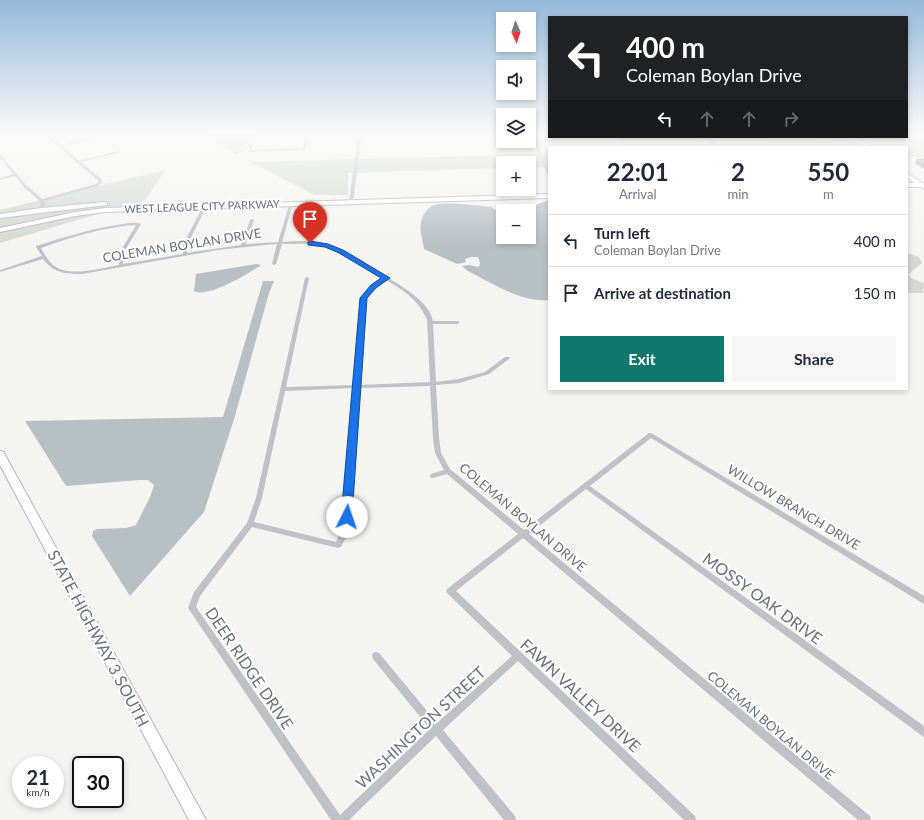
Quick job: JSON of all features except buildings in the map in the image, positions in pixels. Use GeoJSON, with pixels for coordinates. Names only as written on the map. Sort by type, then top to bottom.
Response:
{"type":"FeatureCollection","features":[{"type":"Feature","properties":{"kind":"main road"},"geometry":{"type":"LineString","coordinates":[[908,182],[922,183]]}},
{"type":"Feature","properties":{"kind":"main road"},"geometry":{"type":"LineString","coordinates":[[908,185],[922,183]]}},
{"type":"Feature","properties":{"kind":"main road","name":"WEST LEAGUE CITY PARKWAY"},"geometry":{"type":"LineString","coordinates":[[0,230],[75,214],[105,210],[206,203],[291,203],[548,191]]}},
{"type":"Feature","properties":{"kind":"main road","name":"WEST LEAGUE CITY PARKWAY"},"geometry":{"type":"LineString","coordinates":[[0,216],[88,205],[548,196]]}},
{"type":"Feature","properties":{"kind":"main road","name":"STATE HIGHWAY 3 SOUTH"},"geometry":{"type":"LineString","coordinates":[[0,455],[198,820]]}},
{"type":"Feature","properties":{"kind":"street"},"geometry":{"type":"LineString","coordinates":[[14,172],[41,200],[43,205],[41,210]]}},
{"type":"Feature","properties":{"kind":"street"},"geometry":{"type":"LineString","coordinates":[[41,200],[100,183],[101,181],[90,172]]}},
{"type":"Feature","properties":{"kind":"street"},"geometry":{"type":"LineString","coordinates":[[352,199],[355,172]]}},
{"type":"Feature","properties":{"kind":"street"},"geometry":{"type":"LineString","coordinates":[[911,172],[922,183]]}},
{"type":"Feature","properties":{"kind":"street"},"geometry":{"type":"LineString","coordinates":[[0,179],[16,175]]}},
{"type":"Feature","properties":{"kind":"street"},"geometry":{"type":"LineString","coordinates":[[908,175],[922,183]]}},
{"type":"Feature","properties":{"kind":"street"},"geometry":{"type":"LineString","coordinates":[[185,255],[185,245],[206,203]]}},
{"type":"Feature","properties":{"kind":"street"},"geometry":{"type":"LineString","coordinates":[[274,264],[291,203]]}},
{"type":"Feature","properties":{"kind":"street"},"geometry":{"type":"LineString","coordinates":[[243,246],[252,220]]}},
{"type":"Feature","properties":{"kind":"street","name":"COLEMAN BOYLAN DRIVE"},"geometry":{"type":"LineString","coordinates":[[121,266],[122,252],[139,224],[98,228],[38,247],[47,261],[58,270],[80,272],[121,266],[243,246],[279,243],[310,243],[326,245],[341,251],[406,289],[424,306],[430,318],[436,438],[438,453],[448,471],[866,820]]}},
{"type":"Feature","properties":{"kind":"street"},"geometry":{"type":"LineString","coordinates":[[0,271],[44,257]]}},
{"type":"Feature","properties":{"kind":"street","name":"DEER RIDGE DRIVE"},"geometry":{"type":"LineString","coordinates":[[307,278],[259,498],[250,524],[197,594],[192,608],[337,820]]}},
{"type":"Feature","properties":{"kind":"street"},"geometry":{"type":"LineString","coordinates":[[250,524],[338,545],[342,537],[347,517],[364,298],[373,287],[386,278]]}},
{"type":"Feature","properties":{"kind":"street"},"geometry":{"type":"LineString","coordinates":[[430,323],[457,322]]}},
{"type":"Feature","properties":{"kind":"street"},"geometry":{"type":"LineString","coordinates":[[283,389],[433,384],[459,381],[487,373],[507,358]]}},
{"type":"Feature","properties":{"kind":"street","name":"WILLOW BRANCH DRIVE"},"geometry":{"type":"LineString","coordinates":[[586,486],[651,435],[924,600]]}},
{"type":"Feature","properties":{"kind":"street"},"geometry":{"type":"LineString","coordinates":[[432,476],[448,471]]}},
{"type":"Feature","properties":{"kind":"street"},"geometry":{"type":"LineString","coordinates":[[524,534],[586,486]]}},
{"type":"Feature","properties":{"kind":"street","name":"MOSSY OAK DRIVE"},"geometry":{"type":"LineString","coordinates":[[586,486],[924,732]]}},
{"type":"Feature","properties":{"kind":"street","name":"FAWN VALLEY DRIVE"},"geometry":{"type":"LineString","coordinates":[[524,534],[450,591],[691,820]]}},
{"type":"Feature","properties":{"kind":"street"},"geometry":{"type":"LineString","coordinates":[[376,656],[511,820]]}},
{"type":"Feature","properties":{"kind":"street","name":"WASHINGTON STREET"},"geometry":{"type":"LineString","coordinates":[[342,820],[436,730],[518,656]]}},
{"type":"Feature","properties":{"kind":"shaded area"},"geometry":{"type":"Polygon","coordinates":[[[156,172],[163,172],[145,200],[0,243],[0,210],[156,172]]]}},
{"type":"Feature","properties":{"kind":"shaded area"},"geometry":{"type":"Polygon","coordinates":[[[270,172],[371,172],[348,173],[348,195],[315,195],[270,172]]]}},
{"type":"Feature","properties":{"kind":"shaded area"},"geometry":{"type":"Polygon","coordinates":[[[548,200],[548,300],[538,300],[517,295],[468,271],[462,266],[469,265],[479,267],[480,263],[478,257],[465,259],[466,262],[457,264],[424,249],[421,223],[423,215],[430,207],[446,203],[492,207],[494,210],[496,210],[496,244],[536,244],[536,205],[548,200]]]}},
{"type":"Feature","properties":{"kind":"shaded area"},"geometry":{"type":"Polygon","coordinates":[[[908,253],[919,257],[922,263],[909,274],[911,278],[924,283],[924,288],[922,290],[924,293],[909,293],[908,253]]]}},
{"type":"Feature","properties":{"kind":"shaded area"},"geometry":{"type":"Polygon","coordinates":[[[256,264],[261,265],[228,284],[200,293],[194,291],[196,274],[256,264]]]}},
{"type":"Feature","properties":{"kind":"shaded area"},"geometry":{"type":"Polygon","coordinates":[[[263,281],[274,281],[269,293],[235,416],[204,512],[130,596],[92,536],[93,531],[97,529],[126,528],[136,525],[150,497],[154,485],[148,480],[140,480],[66,486],[25,421],[223,417],[263,281]]]}},
{"type":"Feature","properties":{"kind":"route"},"geometry":{"type":"LineString","coordinates":[[310,243],[326,245],[341,251],[386,278],[373,287],[364,298],[347,517]]}}]}
